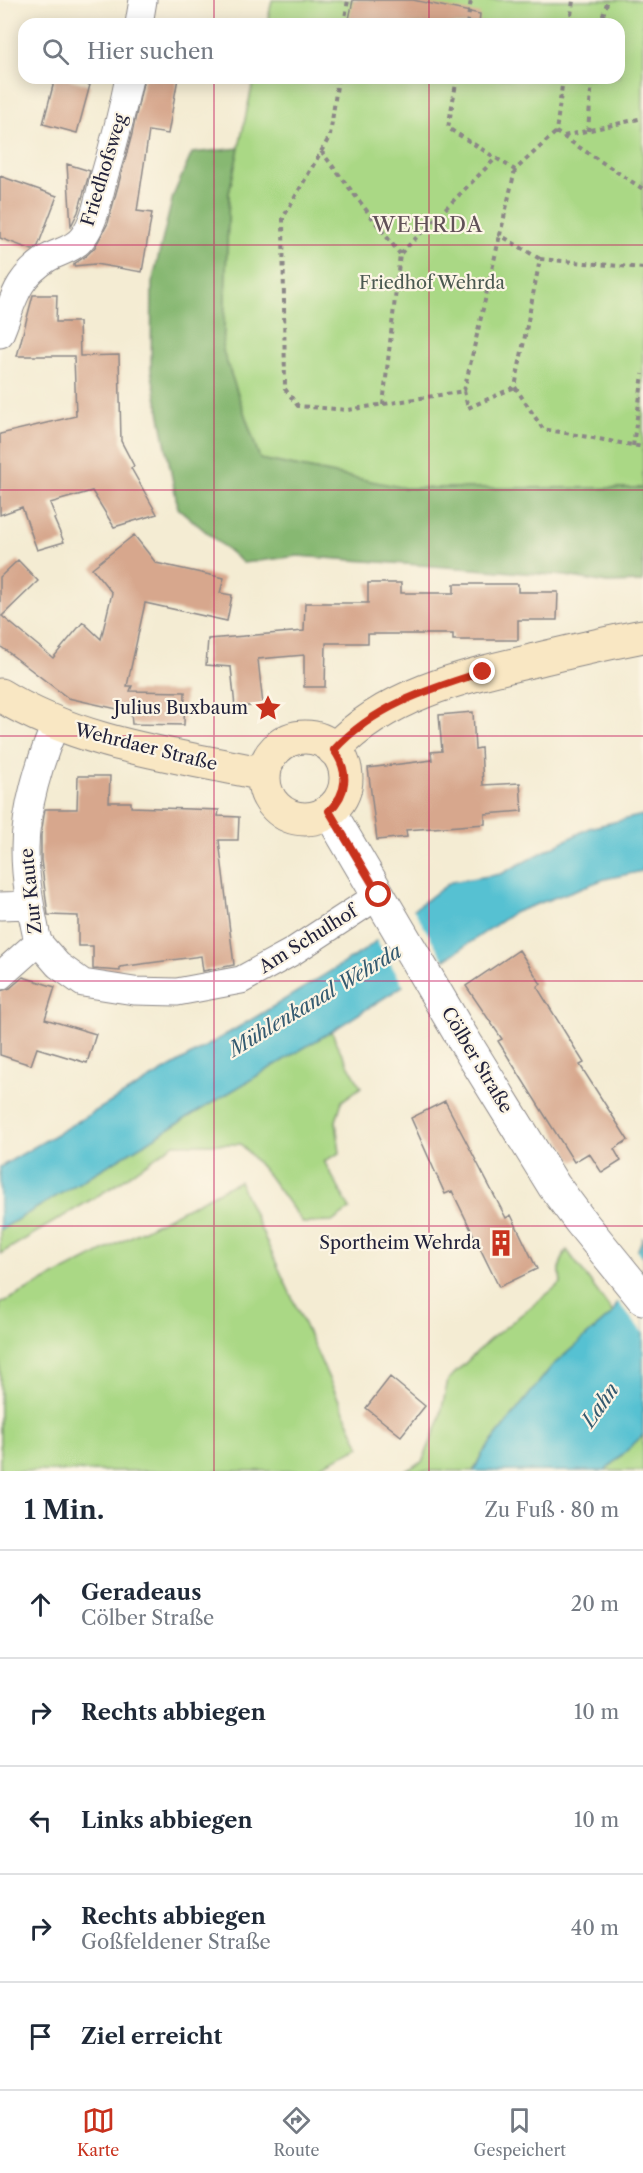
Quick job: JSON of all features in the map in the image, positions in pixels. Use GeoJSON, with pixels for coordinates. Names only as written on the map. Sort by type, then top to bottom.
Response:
{"type":"FeatureCollection","features":[{"type":"Feature","properties":{"kind":"main road"},"geometry":{"type":"LineString","coordinates":[[334,750],[342,741],[390,706],[428,689],[483,672],[643,636]]}},
{"type":"Feature","properties":{"kind":"main road","name":"Wehrdaer Straße"},"geometry":{"type":"LineString","coordinates":[[0,695],[56,723],[125,745],[264,774]]}},
{"type":"Feature","properties":{"kind":"main road"},"geometry":{"type":"LineString","coordinates":[[298,737],[312,737],[326,742],[334,750],[342,760],[345,782],[337,803],[329,811],[314,818],[303,819],[291,817],[271,802],[264,788],[264,774],[267,761],[273,752],[289,740],[298,737]]}},
{"type":"Feature","properties":{"kind":"street"},"geometry":{"type":"LineString","coordinates":[[140,18],[143,0]]}},
{"type":"Feature","properties":{"kind":"street","name":"Friedhofsweg"},"geometry":{"type":"LineString","coordinates":[[0,334],[11,300],[27,276],[54,255],[74,247],[83,237],[94,217],[128,84]]}},
{"type":"Feature","properties":{"kind":"street","name":"Zur Kaute"},"geometry":{"type":"LineString","coordinates":[[0,976],[38,942],[30,904],[25,848],[31,798],[56,723]]}},
{"type":"Feature","properties":{"kind":"street","name":"Cölber Straße"},"geometry":{"type":"LineString","coordinates":[[329,811],[429,982],[554,1186],[643,1298]]}},
{"type":"Feature","properties":{"kind":"street"},"geometry":{"type":"LineString","coordinates":[[0,906],[30,904]]}},
{"type":"Feature","properties":{"kind":"street","name":"Am Schulhof"},"geometry":{"type":"LineString","coordinates":[[38,942],[58,965],[83,983],[134,992],[177,992],[242,980],[385,904]]}},
{"type":"Feature","properties":{"kind":"path"},"geometry":{"type":"LineString","coordinates":[[345,18],[348,0]]}},
{"type":"Feature","properties":{"kind":"path"},"geometry":{"type":"LineString","coordinates":[[468,18],[471,0]]}},
{"type":"Feature","properties":{"kind":"path"},"geometry":{"type":"LineString","coordinates":[[571,18],[573,0]]}},
{"type":"Feature","properties":{"kind":"path"},"geometry":{"type":"LineString","coordinates":[[602,18],[608,0]]}},
{"type":"Feature","properties":{"kind":"path"},"geometry":{"type":"LineString","coordinates":[[337,84],[330,136],[283,218],[285,389],[298,406],[348,410],[464,391]]}},
{"type":"Feature","properties":{"kind":"path"},"geometry":{"type":"LineString","coordinates":[[456,84],[448,128],[515,170]]}},
{"type":"Feature","properties":{"kind":"path"},"geometry":{"type":"LineString","coordinates":[[515,387],[468,408],[464,391],[515,170],[556,132],[562,84]]}},
{"type":"Feature","properties":{"kind":"path"},"geometry":{"type":"LineString","coordinates":[[588,131],[592,84]]}},
{"type":"Feature","properties":{"kind":"path"},"geometry":{"type":"LineString","coordinates":[[563,137],[643,118]]}},
{"type":"Feature","properties":{"kind":"path"},"geometry":{"type":"LineString","coordinates":[[556,132],[643,189]]}},
{"type":"Feature","properties":{"kind":"path"},"geometry":{"type":"LineString","coordinates":[[321,151],[400,254]]}},
{"type":"Feature","properties":{"kind":"path"},"geometry":{"type":"LineString","coordinates":[[383,405],[400,254],[496,158]]}},
{"type":"Feature","properties":{"kind":"path"},"geometry":{"type":"LineString","coordinates":[[500,235],[540,259],[643,268]]}},
{"type":"Feature","properties":{"kind":"path"},"geometry":{"type":"LineString","coordinates":[[540,259],[515,387],[543,429],[643,447]]}},
{"type":"Feature","properties":{"kind":"path"},"geometry":{"type":"LineString","coordinates":[[633,446],[643,374]]}},
{"type":"Feature","properties":{"kind":"green space","name":"Friedhof Wehrda"},"geometry":{"type":"Polygon","coordinates":[[[272,0],[643,0],[643,488],[405,488],[260,459],[223,351],[229,193],[253,84],[625,84],[625,18],[268,18],[272,0]]]}},
{"type":"Feature","properties":{"kind":"green space"},"geometry":{"type":"Polygon","coordinates":[[[239,148],[229,193],[223,351],[260,459],[405,488],[643,488],[643,582],[607,583],[566,576],[298,556],[243,563],[178,508],[151,370],[152,283],[173,196],[192,153],[239,148]]]}},
{"type":"Feature","properties":{"kind":"green space"},"geometry":{"type":"Polygon","coordinates":[[[332,1031],[336,1043],[361,1087],[342,1101],[336,1121],[340,1153],[324,1161],[350,1209],[332,1222],[303,1223],[268,1175],[241,1144],[174,1144],[114,1186],[0,1254],[0,1230],[332,1031]]]}},
{"type":"Feature","properties":{"kind":"green space"},"geometry":{"type":"Polygon","coordinates":[[[239,1181],[360,1447],[310,1471],[0,1471],[0,1304],[239,1181]]]}},
{"type":"Feature","properties":{"kind":"green space"},"geometry":{"type":"Polygon","coordinates":[[[567,1250],[613,1313],[552,1366],[482,1454],[473,1471],[405,1471],[422,1462],[439,1422],[448,1380],[488,1341],[561,1283],[560,1266],[567,1250]]]}},
{"type":"Feature","properties":{"kind":"green space"},"geometry":{"type":"Polygon","coordinates":[[[643,1435],[643,1471],[605,1471],[643,1435]]]}},
{"type":"Feature","properties":{"kind":"water","name":"Mühlenkanal Wehrda"},"geometry":{"type":"Polygon","coordinates":[[[643,815],[643,871],[605,879],[513,913],[332,1031],[0,1230],[0,1167],[261,1014],[365,950],[410,912],[451,882],[501,874],[589,828],[643,815]]]}},
{"type":"Feature","properties":{"kind":"water","name":"Lahn"},"geometry":{"type":"Polygon","coordinates":[[[643,1237],[643,1435],[605,1471],[474,1471],[482,1454],[552,1366],[613,1313],[643,1237]]]}},
{"type":"Feature","properties":{"kind":"pier"},"geometry":{"type":"Polygon","coordinates":[[[412,907],[446,963],[405,988],[375,938],[412,907]]]}},
{"type":"Feature","properties":{"kind":"pier"},"geometry":{"type":"Polygon","coordinates":[[[635,1248],[643,1257],[643,1333],[615,1299],[635,1248]]]}},
{"type":"Feature","properties":{"kind":"building"},"geometry":{"type":"Polygon","coordinates":[[[353,0],[413,0],[480,14],[480,18],[349,18],[353,0]]]}},
{"type":"Feature","properties":{"kind":"building"},"geometry":{"type":"Polygon","coordinates":[[[53,84],[90,85],[77,133],[43,124],[53,84]]]}},
{"type":"Feature","properties":{"kind":"building"},"geometry":{"type":"Polygon","coordinates":[[[143,84],[177,84],[168,134],[149,131],[137,211],[152,213],[142,272],[95,264],[74,266],[95,247],[108,223],[143,84]]]}},
{"type":"Feature","properties":{"kind":"building"},"geometry":{"type":"Polygon","coordinates":[[[67,164],[90,171],[78,212],[71,226],[67,164]]]}},
{"type":"Feature","properties":{"kind":"building"},"geometry":{"type":"Polygon","coordinates":[[[0,176],[57,196],[38,246],[32,250],[0,238],[0,176]]]}},
{"type":"Feature","properties":{"kind":"building"},"geometry":{"type":"Polygon","coordinates":[[[33,295],[57,295],[56,322],[79,322],[80,356],[119,355],[121,441],[134,466],[131,468],[157,514],[114,527],[92,491],[50,503],[64,542],[37,550],[22,507],[0,515],[0,434],[76,416],[74,356],[17,356],[33,295]]]}},
{"type":"Feature","properties":{"kind":"building"},"geometry":{"type":"Polygon","coordinates":[[[134,535],[156,563],[224,578],[220,593],[232,595],[227,621],[145,603],[127,686],[132,686],[130,691],[185,692],[184,725],[132,724],[131,712],[68,698],[0,646],[0,577],[18,560],[38,581],[2,616],[53,658],[83,622],[101,639],[112,593],[92,568],[134,535]]]}},
{"type":"Feature","properties":{"kind":"building"},"geometry":{"type":"Polygon","coordinates":[[[368,583],[401,583],[401,593],[454,593],[454,584],[518,584],[518,592],[558,592],[557,620],[518,620],[518,640],[453,640],[453,634],[368,634],[368,643],[326,643],[325,687],[304,687],[304,655],[258,659],[263,705],[235,707],[231,667],[206,665],[208,639],[304,631],[305,603],[368,603],[368,583]]]}},
{"type":"Feature","properties":{"kind":"building"},"geometry":{"type":"Polygon","coordinates":[[[473,712],[475,749],[481,748],[483,785],[520,783],[522,811],[485,814],[485,824],[406,830],[407,837],[377,840],[368,768],[432,760],[431,752],[442,751],[439,715],[473,712]]]}},
{"type":"Feature","properties":{"kind":"building"},"geometry":{"type":"Polygon","coordinates":[[[78,776],[110,776],[109,802],[131,802],[131,807],[219,810],[218,816],[239,817],[238,840],[219,840],[234,965],[203,971],[201,956],[120,967],[120,971],[93,969],[93,946],[78,946],[78,916],[48,915],[41,860],[41,835],[45,809],[77,809],[78,776]]]}},
{"type":"Feature","properties":{"kind":"building"},"geometry":{"type":"Polygon","coordinates":[[[519,950],[541,984],[537,987],[584,1063],[580,1065],[628,1140],[614,1149],[621,1161],[602,1173],[589,1153],[574,1162],[498,1041],[502,1039],[466,986],[519,950]]]}},
{"type":"Feature","properties":{"kind":"building"},"geometry":{"type":"Polygon","coordinates":[[[23,977],[55,987],[45,1019],[96,1034],[87,1063],[37,1048],[31,1065],[0,1055],[0,991],[10,988],[23,977]]]}},
{"type":"Feature","properties":{"kind":"building"},"geometry":{"type":"Polygon","coordinates":[[[445,1101],[506,1218],[511,1215],[537,1269],[499,1287],[452,1191],[445,1194],[411,1118],[445,1101]]]}},
{"type":"Feature","properties":{"kind":"building"},"geometry":{"type":"Polygon","coordinates":[[[390,1377],[425,1406],[401,1436],[366,1408],[390,1377]]]}},
{"type":"Feature","properties":{"kind":"place","name":"Julius Buxbaum"},"geometry":{"type":"Point","coordinates":[268,708]}},
{"type":"Feature","properties":{"kind":"place","name":"Sportheim Wehrda"},"geometry":{"type":"Point","coordinates":[501,1243]}},
{"type":"Feature","properties":{"kind":"district","name":"WEHRDA"},"geometry":{"type":"Point","coordinates":[428,224]}},
{"type":"Feature","properties":{"kind":"route"},"geometry":{"type":"LineString","coordinates":[[379,895],[329,811],[337,803],[345,782],[342,760],[334,750],[366,722],[390,706],[428,689],[483,672]]}}]}
